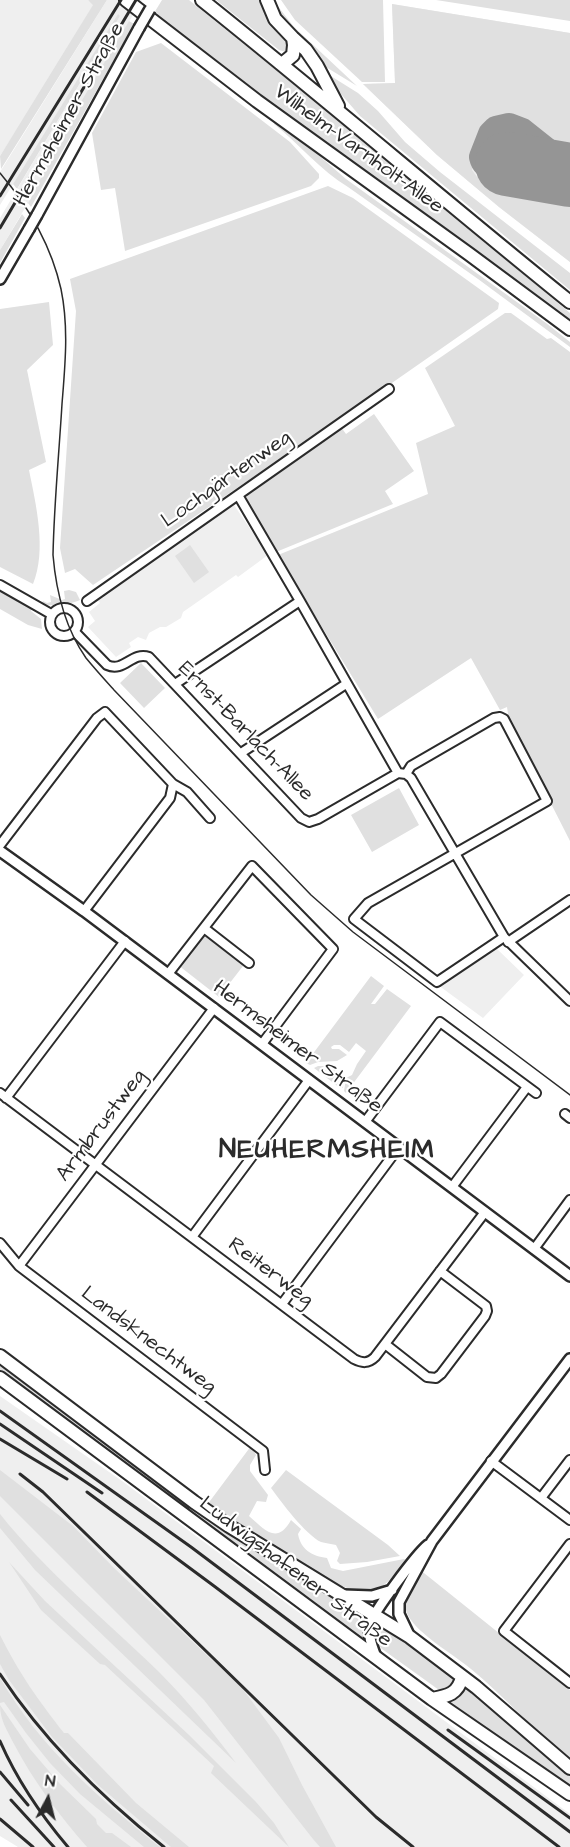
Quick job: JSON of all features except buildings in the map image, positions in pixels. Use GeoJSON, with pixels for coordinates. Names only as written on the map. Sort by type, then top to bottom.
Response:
{"type":"FeatureCollection","features":[{"type":"Feature","properties":{"kind":"main road","name":"Wilhelm-Varnholt-Allee"},"geometry":{"type":"LineString","coordinates":[[126,0],[257,101],[570,329]]}},
{"type":"Feature","properties":{"kind":"main road","name":"Wilhelm-Varnholt-Allee"},"geometry":{"type":"LineString","coordinates":[[202,0],[570,302]]}},
{"type":"Feature","properties":{"kind":"main road"},"geometry":{"type":"LineString","coordinates":[[267,0],[275,19],[306,50],[317,66],[341,113]]}},
{"type":"Feature","properties":{"kind":"main road"},"geometry":{"type":"LineString","coordinates":[[282,64],[294,55],[293,38]]}},
{"type":"Feature","properties":{"kind":"main road","name":"Ludwigshafener Straße"},"geometry":{"type":"LineString","coordinates":[[0,1356],[211,1514],[262,1548],[410,1637],[462,1677],[570,1768]]}},
{"type":"Feature","properties":{"kind":"main road","name":"Ludwigshafener Straße"},"geometry":{"type":"LineString","coordinates":[[0,1378],[377,1659],[570,1794]]}},
{"type":"Feature","properties":{"kind":"main road"},"geometry":{"type":"LineString","coordinates":[[432,1699],[453,1694],[458,1689],[462,1677]]}},
{"type":"Feature","properties":{"kind":"street","name":"Hermsheimer Straße"},"geometry":{"type":"LineString","coordinates":[[0,279],[155,0]]}},
{"type":"Feature","properties":{"kind":"street","name":"Lochgärtenweg"},"geometry":{"type":"LineString","coordinates":[[87,601],[389,389]]}},
{"type":"Feature","properties":{"kind":"street"},"geometry":{"type":"LineString","coordinates":[[238,495],[346,684],[402,773],[411,778],[506,940],[570,1001]]}},
{"type":"Feature","properties":{"kind":"street"},"geometry":{"type":"LineString","coordinates":[[0,585],[51,615],[50,626],[57,634],[68,636],[75,632]]}},
{"type":"Feature","properties":{"kind":"street"},"geometry":{"type":"LineString","coordinates":[[175,684],[300,602]]}},
{"type":"Feature","properties":{"kind":"street","name":"Ernst-Barlach-Allee"},"geometry":{"type":"LineString","coordinates":[[51,615],[57,609],[62,608],[75,612],[79,622],[75,632],[107,665],[113,668],[120,667],[137,656],[149,657],[301,818],[309,822],[402,773]]}},
{"type":"Feature","properties":{"kind":"street"},"geometry":{"type":"LineString","coordinates":[[241,753],[346,684]]}},
{"type":"Feature","properties":{"kind":"street"},"geometry":{"type":"LineString","coordinates":[[0,845],[97,718],[105,712],[173,784],[187,792],[210,818]]}},
{"type":"Feature","properties":{"kind":"street"},"geometry":{"type":"LineString","coordinates":[[402,773],[494,718],[500,717],[504,719],[548,801],[368,903],[354,919],[436,982],[570,900]]}},
{"type":"Feature","properties":{"kind":"street"},"geometry":{"type":"LineString","coordinates":[[84,911],[170,798],[173,784]]}},
{"type":"Feature","properties":{"kind":"street","name":"Hermsheimer Straße"},"geometry":{"type":"LineString","coordinates":[[0,851],[84,911],[570,1276]]}},
{"type":"Feature","properties":{"kind":"street"},"geometry":{"type":"LineString","coordinates":[[168,974],[252,866],[336,950],[262,1044]]}},
{"type":"Feature","properties":{"kind":"street"},"geometry":{"type":"LineString","coordinates":[[204,928],[249,963]]}},
{"type":"Feature","properties":{"kind":"street"},"geometry":{"type":"LineString","coordinates":[[3,1095],[124,941]]}},
{"type":"Feature","properties":{"kind":"street","name":"Armbrustweg"},"geometry":{"type":"LineString","coordinates":[[20,1266],[214,1008]]}},
{"type":"Feature","properties":{"kind":"street"},"geometry":{"type":"LineString","coordinates":[[365,1122],[440,1022],[536,1093]]}},
{"type":"Feature","properties":{"kind":"street"},"geometry":{"type":"LineString","coordinates":[[192,1237],[309,1080]]}},
{"type":"Feature","properties":{"kind":"street"},"geometry":{"type":"LineString","coordinates":[[452,1187],[527,1087]]}},
{"type":"Feature","properties":{"kind":"street","name":"Reiterweg"},"geometry":{"type":"LineString","coordinates":[[3,1095],[358,1362],[372,1361],[485,1212]]}},
{"type":"Feature","properties":{"kind":"street"},"geometry":{"type":"LineString","coordinates":[[282,1304],[399,1147]]}},
{"type":"Feature","properties":{"kind":"street"},"geometry":{"type":"LineString","coordinates":[[534,1249],[570,1200]]}},
{"type":"Feature","properties":{"kind":"street","name":"Landsknechtweg"},"geometry":{"type":"LineString","coordinates":[[0,1243],[20,1266],[263,1451],[265,1470]]}},
{"type":"Feature","properties":{"kind":"street"},"geometry":{"type":"LineString","coordinates":[[385,1344],[429,1377],[436,1378],[448,1366],[487,1311],[484,1305],[440,1271]]}},
{"type":"Feature","properties":{"kind":"street"},"geometry":{"type":"LineString","coordinates":[[410,1637],[399,1614],[399,1602],[432,1541],[570,1359]]}},
{"type":"Feature","properties":{"kind":"street"},"geometry":{"type":"LineString","coordinates":[[541,1498],[570,1460]]}},
{"type":"Feature","properties":{"kind":"street"},"geometry":{"type":"LineString","coordinates":[[491,1461],[570,1520]]}},
{"type":"Feature","properties":{"kind":"street"},"geometry":{"type":"LineString","coordinates":[[377,1659],[369,1637],[371,1620],[420,1551],[432,1541]]}},
{"type":"Feature","properties":{"kind":"street"},"geometry":{"type":"LineString","coordinates":[[570,1544],[504,1631],[570,1683]]}},
{"type":"Feature","properties":{"kind":"street"},"geometry":{"type":"LineString","coordinates":[[343,1595],[372,1596],[392,1590]]}},
{"type":"Feature","properties":{"kind":"shaded area"},"geometry":{"type":"Polygon","coordinates":[[[0,0],[88,0],[94,4],[0,156],[0,0]]]}},
{"type":"Feature","properties":{"kind":"shaded area"},"geometry":{"type":"Polygon","coordinates":[[[88,0],[107,0],[1,169],[0,156],[93,5],[88,0]]]}},
{"type":"Feature","properties":{"kind":"shaded area"},"geometry":{"type":"Polygon","coordinates":[[[107,0],[142,0],[73,115],[28,203],[0,250],[0,218],[120,16],[118,15],[0,205],[0,172],[107,0]]]}},
{"type":"Feature","properties":{"kind":"shaded area"},"geometry":{"type":"Polygon","coordinates":[[[162,0],[189,0],[570,313],[570,320],[309,130],[154,13],[162,0]]]}},
{"type":"Feature","properties":{"kind":"shaded area"},"geometry":{"type":"Polygon","coordinates":[[[216,0],[262,0],[288,40],[288,50],[286,52],[279,50],[216,0]]]}},
{"type":"Feature","properties":{"kind":"shaded area"},"geometry":{"type":"Polygon","coordinates":[[[273,0],[294,27],[357,86],[321,64],[313,50],[282,17],[273,0]]]}},
{"type":"Feature","properties":{"kind":"shaded area"},"geometry":{"type":"Polygon","coordinates":[[[281,0],[383,0],[385,82],[362,82],[295,20],[281,0]]]}},
{"type":"Feature","properties":{"kind":"shaded area"},"geometry":{"type":"Polygon","coordinates":[[[436,0],[570,0],[570,21],[436,0]]]}},
{"type":"Feature","properties":{"kind":"shaded area"},"geometry":{"type":"Polygon","coordinates":[[[392,4],[570,33],[570,262],[437,155],[363,84],[395,83],[392,4]]]}},
{"type":"Feature","properties":{"kind":"shaded area"},"geometry":{"type":"Polygon","coordinates":[[[392,4],[570,33],[570,156],[523,122],[511,116],[502,116],[489,122],[483,129],[472,170],[477,177],[570,194],[570,262],[437,155],[363,84],[395,83],[392,4]]]}},
{"type":"Feature","properties":{"kind":"shaded area"},"geometry":{"type":"Polygon","coordinates":[[[118,14],[120,16],[17,189],[13,184],[118,14]]]}},
{"type":"Feature","properties":{"kind":"shaded area"},"geometry":{"type":"Polygon","coordinates":[[[129,21],[134,24],[31,207],[28,203],[73,115],[129,21]]]}},
{"type":"Feature","properties":{"kind":"shaded area"},"geometry":{"type":"Polygon","coordinates":[[[161,43],[290,142],[319,174],[319,178],[311,186],[125,251],[115,188],[101,190],[92,133],[136,52],[161,43]]]}},
{"type":"Feature","properties":{"kind":"shaded area"},"geometry":{"type":"Polygon","coordinates":[[[326,73],[358,93],[378,111],[405,142],[440,172],[570,273],[570,290],[360,116],[326,73]]]}},
{"type":"Feature","properties":{"kind":"shaded area"},"geometry":{"type":"Polygon","coordinates":[[[275,122],[346,179],[546,323],[570,342],[570,347],[338,181],[274,124],[275,122]]]}},
{"type":"Feature","properties":{"kind":"shaded area"},"geometry":{"type":"Polygon","coordinates":[[[328,186],[353,198],[499,303],[498,309],[356,408],[93,585],[75,569],[65,573],[60,548],[76,311],[70,279],[328,186]]]}},
{"type":"Feature","properties":{"kind":"shaded area"},"geometry":{"type":"Polygon","coordinates":[[[22,214],[25,218],[0,263],[0,250],[22,214]]]}},
{"type":"Feature","properties":{"kind":"shaded area"},"geometry":{"type":"Polygon","coordinates":[[[49,302],[53,345],[27,370],[46,462],[29,470],[40,542],[37,571],[33,584],[0,567],[0,309],[49,302]]]}},
{"type":"Feature","properties":{"kind":"shaded area"},"geometry":{"type":"Polygon","coordinates":[[[505,313],[511,313],[547,339],[551,338],[570,352],[570,841],[509,721],[507,707],[500,710],[471,658],[378,719],[278,555],[428,494],[416,443],[455,426],[425,368],[505,313]]]}},
{"type":"Feature","properties":{"kind":"shaded area"},"geometry":{"type":"Polygon","coordinates":[[[374,414],[414,471],[385,491],[393,504],[276,552],[246,501],[248,492],[341,427],[346,434],[374,414]]]}},
{"type":"Feature","properties":{"kind":"shaded area"},"geometry":{"type":"Polygon","coordinates":[[[234,505],[268,555],[183,612],[181,618],[149,633],[146,640],[138,637],[129,643],[131,647],[116,657],[88,627],[95,621],[89,612],[100,603],[97,599],[234,505]]]}},
{"type":"Feature","properties":{"kind":"shaded area"},"geometry":{"type":"Polygon","coordinates":[[[190,545],[209,572],[194,583],[175,556],[190,545]]]}},
{"type":"Feature","properties":{"kind":"shaded area"},"geometry":{"type":"Polygon","coordinates":[[[0,590],[33,608],[31,611],[41,619],[42,629],[28,625],[0,609],[0,590]]]}},
{"type":"Feature","properties":{"kind":"shaded area"},"geometry":{"type":"Polygon","coordinates":[[[64,591],[76,592],[80,600],[60,605],[41,604],[43,601],[51,602],[50,595],[65,599],[64,591]]]}},
{"type":"Feature","properties":{"kind":"shaded area"},"geometry":{"type":"Polygon","coordinates":[[[141,663],[165,688],[144,708],[120,683],[141,663]]]}},
{"type":"Feature","properties":{"kind":"shaded area"},"geometry":{"type":"Polygon","coordinates":[[[399,788],[419,825],[372,852],[351,815],[399,788]]]}},
{"type":"Feature","properties":{"kind":"shaded area"},"geometry":{"type":"Polygon","coordinates":[[[203,934],[243,966],[219,997],[178,965],[203,934]]]}},
{"type":"Feature","properties":{"kind":"shaded area"},"geometry":{"type":"Polygon","coordinates":[[[495,947],[524,975],[483,1018],[438,985],[495,947]]]}},
{"type":"Feature","properties":{"kind":"shaded area"},"geometry":{"type":"Polygon","coordinates":[[[371,976],[384,986],[371,1004],[375,1004],[387,989],[411,1006],[346,1093],[344,1091],[346,1078],[352,1075],[366,1051],[356,1043],[349,1052],[340,1045],[331,1047],[347,1055],[337,1061],[310,1065],[306,1063],[371,976]]]}},
{"type":"Feature","properties":{"kind":"shaded area"},"geometry":{"type":"Polygon","coordinates":[[[332,1066],[337,1069],[336,1071],[344,1078],[343,1088],[314,1068],[332,1066]]]}},
{"type":"Feature","properties":{"kind":"shaded area"},"geometry":{"type":"Polygon","coordinates":[[[0,1363],[222,1529],[366,1616],[365,1643],[0,1372],[0,1363]]]}},
{"type":"Feature","properties":{"kind":"shaded area"},"geometry":{"type":"Polygon","coordinates":[[[0,1396],[122,1481],[570,1814],[570,1847],[18,1847],[0,1836],[0,1396]]]}},
{"type":"Feature","properties":{"kind":"shaded area"},"geometry":{"type":"Polygon","coordinates":[[[251,1446],[256,1455],[250,1465],[250,1471],[268,1495],[266,1502],[257,1501],[249,1516],[271,1533],[281,1532],[291,1520],[301,1529],[298,1534],[299,1540],[305,1548],[312,1554],[327,1558],[331,1568],[343,1571],[406,1560],[383,1586],[373,1591],[358,1591],[338,1584],[290,1559],[207,1505],[251,1446]]]}},
{"type":"Feature","properties":{"kind":"shaded area"},"geometry":{"type":"Polygon","coordinates":[[[0,1470],[73,1526],[114,1568],[242,1688],[279,1738],[336,1847],[320,1847],[204,1700],[0,1496],[0,1470]]]}},
{"type":"Feature","properties":{"kind":"shaded area"},"geometry":{"type":"Polygon","coordinates":[[[286,1470],[400,1556],[340,1564],[337,1561],[340,1553],[336,1545],[321,1542],[308,1533],[271,1488],[286,1470]]]}},
{"type":"Feature","properties":{"kind":"shaded area"},"geometry":{"type":"Polygon","coordinates":[[[0,1514],[57,1576],[169,1683],[199,1716],[236,1763],[35,1570],[0,1528],[0,1514]]]}},
{"type":"Feature","properties":{"kind":"shaded area"},"geometry":{"type":"Polygon","coordinates":[[[9,1562],[45,1601],[189,1735],[256,1802],[274,1823],[289,1847],[211,1773],[214,1766],[105,1665],[100,1664],[41,1610],[9,1562]]]}},
{"type":"Feature","properties":{"kind":"shaded area"},"geometry":{"type":"Polygon","coordinates":[[[419,1569],[570,1690],[570,1759],[484,1680],[431,1639],[411,1620],[405,1605],[408,1591],[415,1583],[413,1582],[419,1569]]]}},
{"type":"Feature","properties":{"kind":"shaded area"},"geometry":{"type":"Polygon","coordinates":[[[377,1622],[454,1677],[453,1687],[439,1690],[382,1649],[374,1635],[374,1624],[377,1622]]]}},
{"type":"Feature","properties":{"kind":"shaded area"},"geometry":{"type":"Polygon","coordinates":[[[0,1635],[29,1686],[64,1733],[68,1733],[136,1803],[189,1847],[171,1847],[98,1785],[52,1737],[9,1680],[0,1664],[0,1635]]]}},
{"type":"Feature","properties":{"kind":"shaded area"},"geometry":{"type":"Polygon","coordinates":[[[0,1678],[33,1727],[52,1749],[114,1810],[160,1847],[144,1847],[80,1794],[50,1763],[4,1702],[0,1703],[0,1678]]]}},
{"type":"Feature","properties":{"kind":"shaded area"},"geometry":{"type":"Polygon","coordinates":[[[466,1688],[570,1775],[570,1788],[447,1703],[466,1688]]]}},
{"type":"Feature","properties":{"kind":"shaded area"},"geometry":{"type":"Polygon","coordinates":[[[0,1705],[30,1749],[60,1784],[96,1819],[97,1824],[106,1833],[112,1833],[131,1847],[87,1847],[30,1772],[4,1725],[0,1705]]]}},
{"type":"Feature","properties":{"kind":"taxiway"},"geometry":{"type":"LineString","coordinates":[[507,164],[489,166],[482,157],[491,134],[496,129],[509,126],[522,131],[570,169]]}},
{"type":"Feature","properties":{"kind":"runway"},"geometry":{"type":"LineString","coordinates":[[507,164],[570,175]]}},
{"type":"Feature","properties":{"kind":"tram line"},"geometry":{"type":"LineString","coordinates":[[0,173],[38,227],[57,273],[61,289],[66,333],[53,555],[56,582],[67,622],[86,658],[311,895],[353,932],[570,1095]]}},
{"type":"Feature","properties":{"kind":"railway"},"geometry":{"type":"LineString","coordinates":[[0,196],[121,0]]}},
{"type":"Feature","properties":{"kind":"railway"},"geometry":{"type":"LineString","coordinates":[[0,228],[136,0]]}},
{"type":"Feature","properties":{"kind":"railway"},"geometry":{"type":"LineString","coordinates":[[0,1411],[191,1547],[570,1832]]}},
{"type":"Feature","properties":{"kind":"railway"},"geometry":{"type":"LineString","coordinates":[[0,1424],[102,1493]]}},
{"type":"Feature","properties":{"kind":"railway"},"geometry":{"type":"LineString","coordinates":[[0,1439],[67,1479]]}},
{"type":"Feature","properties":{"kind":"railway"},"geometry":{"type":"LineString","coordinates":[[20,1474],[43,1492],[376,1817],[413,1847]]}},
{"type":"Feature","properties":{"kind":"railway"},"geometry":{"type":"LineString","coordinates":[[87,1492],[559,1847]]}},
{"type":"Feature","properties":{"kind":"railway"},"geometry":{"type":"LineString","coordinates":[[0,1674],[36,1723],[75,1767],[164,1847]]}},
{"type":"Feature","properties":{"kind":"railway"},"geometry":{"type":"LineString","coordinates":[[448,1730],[570,1818]]}},
{"type":"Feature","properties":{"kind":"railway"},"geometry":{"type":"LineString","coordinates":[[0,1741],[30,1797],[68,1847]]}},
{"type":"Feature","properties":{"kind":"railway"},"geometry":{"type":"LineString","coordinates":[[0,1772],[28,1805]]}},
{"type":"Feature","properties":{"kind":"railway"},"geometry":{"type":"LineString","coordinates":[[11,1800],[54,1847]]}},
{"type":"Feature","properties":{"kind":"railway"},"geometry":{"type":"LineString","coordinates":[[0,1819],[33,1847]]}},
{"type":"Feature","properties":{"kind":"district","name":"NEUHERMSHEIM"},"geometry":{"type":"Point","coordinates":[327,1151]}}]}
